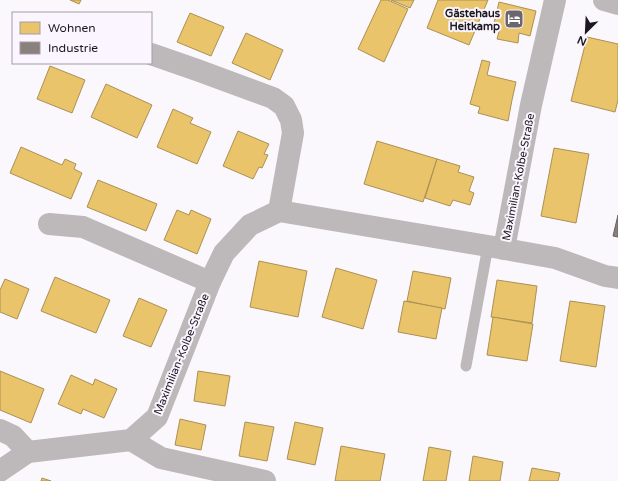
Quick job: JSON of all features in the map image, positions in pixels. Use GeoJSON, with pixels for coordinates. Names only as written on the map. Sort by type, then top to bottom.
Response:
{"type":"FeatureCollection","features":[{"type":"Feature","properties":{"kind":"street","name":"Maximilian-Kolbe-Straße"},"geometry":{"type":"LineString","coordinates":[[131,440],[157,417],[210,282],[224,253],[250,225],[279,211],[496,247],[555,0]]}},
{"type":"Feature","properties":{"kind":"street"},"geometry":{"type":"LineString","coordinates":[[604,0],[618,4]]}},
{"type":"Feature","properties":{"kind":"street"},"geometry":{"type":"LineString","coordinates":[[152,54],[273,98],[284,106],[291,120],[294,134],[279,211]]}},
{"type":"Feature","properties":{"kind":"street","name":"Maximilian-Kolbe-Straße"},"geometry":{"type":"LineString","coordinates":[[48,224],[83,227],[210,282]]}},
{"type":"Feature","properties":{"kind":"street"},"geometry":{"type":"LineString","coordinates":[[496,247],[555,258],[605,276],[618,278]]}},
{"type":"Feature","properties":{"kind":"street"},"geometry":{"type":"LineString","coordinates":[[0,430],[12,436],[28,452]]}},
{"type":"Feature","properties":{"kind":"street"},"geometry":{"type":"LineString","coordinates":[[0,471],[28,452],[131,440],[161,458],[265,481]]}},
{"type":"Feature","properties":{"kind":"lane"},"geometry":{"type":"LineString","coordinates":[[466,366],[496,247]]}},
{"type":"Feature","properties":{"kind":"building: Wohnen"},"geometry":{"type":"Polygon","coordinates":[[[70,0],[81,0],[79,4],[70,0]]]}},
{"type":"Feature","properties":{"kind":"building: Wohnen"},"geometry":{"type":"Polygon","coordinates":[[[381,0],[388,0],[408,9],[384,62],[358,49],[381,0]]]}},
{"type":"Feature","properties":{"kind":"building: Wohnen"},"geometry":{"type":"Polygon","coordinates":[[[391,0],[414,0],[410,8],[391,0]]]}},
{"type":"Feature","properties":{"kind":"building: Wohnen"},"geometry":{"type":"Polygon","coordinates":[[[438,0],[488,0],[469,45],[427,28],[438,0]]]}},
{"type":"Feature","properties":{"kind":"building: Wohnen","name":"Gästehaus Heitkamp"},"geometry":{"type":"Polygon","coordinates":[[[499,2],[536,11],[530,36],[519,33],[518,43],[497,39],[500,28],[493,27],[499,2]]]}},
{"type":"Feature","properties":{"kind":"building: Wohnen"},"geometry":{"type":"Polygon","coordinates":[[[190,13],[224,27],[211,56],[177,42],[190,13]]]}},
{"type":"Feature","properties":{"kind":"building: Wohnen"},"geometry":{"type":"Polygon","coordinates":[[[246,33],[283,50],[270,80],[232,63],[246,33]]]}},
{"type":"Feature","properties":{"kind":"building: Wohnen"},"geometry":{"type":"Polygon","coordinates":[[[587,37],[618,44],[618,100],[615,112],[571,101],[587,37]]]}},
{"type":"Feature","properties":{"kind":"building: Wohnen"},"geometry":{"type":"Polygon","coordinates":[[[482,60],[490,62],[487,75],[516,82],[508,121],[478,113],[480,107],[470,104],[482,60]]]}},
{"type":"Feature","properties":{"kind":"building: Wohnen"},"geometry":{"type":"Polygon","coordinates":[[[50,66],[85,80],[72,113],[37,99],[50,66]]]}},
{"type":"Feature","properties":{"kind":"building: Wohnen"},"geometry":{"type":"Polygon","coordinates":[[[106,84],[152,105],[137,138],[91,117],[106,84]]]}},
{"type":"Feature","properties":{"kind":"building: Wohnen"},"geometry":{"type":"Polygon","coordinates":[[[173,109],[193,118],[190,123],[211,132],[197,164],[157,147],[173,109]]]}},
{"type":"Feature","properties":{"kind":"building: Wohnen"},"geometry":{"type":"Polygon","coordinates":[[[238,131],[269,144],[264,154],[268,155],[262,168],[259,167],[253,179],[223,166],[238,131]]]}},
{"type":"Feature","properties":{"kind":"building: Wohnen"},"geometry":{"type":"Polygon","coordinates":[[[377,141],[437,159],[423,202],[364,184],[377,141]]]}},
{"type":"Feature","properties":{"kind":"building: Wohnen"},"geometry":{"type":"Polygon","coordinates":[[[21,147],[62,165],[65,159],[76,164],[74,169],[82,173],[71,199],[10,173],[21,147]]]}},
{"type":"Feature","properties":{"kind":"building: Wohnen"},"geometry":{"type":"Polygon","coordinates":[[[554,148],[589,154],[576,223],[541,216],[554,148]]]}},
{"type":"Feature","properties":{"kind":"building: Wohnen"},"geometry":{"type":"Polygon","coordinates":[[[437,159],[460,166],[458,172],[474,177],[469,191],[474,193],[470,205],[453,200],[450,206],[425,198],[437,159]]]}},
{"type":"Feature","properties":{"kind":"building: Wohnen"},"geometry":{"type":"Polygon","coordinates":[[[98,180],[157,204],[146,231],[87,207],[98,180]]]}},
{"type":"Feature","properties":{"kind":"building: Wohnen"},"geometry":{"type":"Polygon","coordinates":[[[177,210],[189,215],[191,210],[211,219],[197,254],[164,240],[177,210]]]}},
{"type":"Feature","properties":{"kind":"building: Wohnen"},"geometry":{"type":"Polygon","coordinates":[[[259,261],[307,271],[298,317],[250,307],[259,261]]]}},
{"type":"Feature","properties":{"kind":"building: Wohnen"},"geometry":{"type":"Polygon","coordinates":[[[336,268],[377,280],[363,329],[322,317],[336,268]]]}},
{"type":"Feature","properties":{"kind":"building: Wohnen"},"geometry":{"type":"Polygon","coordinates":[[[413,271],[451,278],[445,309],[407,301],[413,271]]]}},
{"type":"Feature","properties":{"kind":"building: Wohnen"},"geometry":{"type":"Polygon","coordinates":[[[55,277],[110,300],[96,333],[41,311],[55,277]]]}},
{"type":"Feature","properties":{"kind":"building: Wohnen"},"geometry":{"type":"Polygon","coordinates":[[[5,279],[29,289],[17,319],[0,312],[0,290],[5,279]]]}},
{"type":"Feature","properties":{"kind":"building: Wohnen"},"geometry":{"type":"Polygon","coordinates":[[[497,280],[537,286],[532,323],[491,317],[497,280]]]}},
{"type":"Feature","properties":{"kind":"building: Wohnen"},"geometry":{"type":"Polygon","coordinates":[[[139,298],[167,310],[151,347],[123,336],[139,298]]]}},
{"type":"Feature","properties":{"kind":"building: Wohnen"},"geometry":{"type":"Polygon","coordinates":[[[404,301],[442,308],[436,339],[398,332],[404,301]]]}},
{"type":"Feature","properties":{"kind":"building: Wohnen"},"geometry":{"type":"Polygon","coordinates":[[[570,301],[605,306],[596,367],[560,361],[570,301]]]}},
{"type":"Feature","properties":{"kind":"building: Wohnen"},"geometry":{"type":"Polygon","coordinates":[[[493,317],[533,324],[527,361],[487,355],[493,317]]]}},
{"type":"Feature","properties":{"kind":"building: Wohnen"},"geometry":{"type":"Polygon","coordinates":[[[0,371],[44,389],[31,423],[0,410],[0,371]]]}},
{"type":"Feature","properties":{"kind":"building: Wohnen"},"geometry":{"type":"Polygon","coordinates":[[[198,371],[230,376],[225,406],[194,401],[198,371]]]}},
{"type":"Feature","properties":{"kind":"building: Wohnen"},"geometry":{"type":"Polygon","coordinates":[[[71,375],[93,385],[95,379],[117,389],[104,418],[83,409],[81,414],[58,404],[71,375]]]}},
{"type":"Feature","properties":{"kind":"building: Wohnen"},"geometry":{"type":"Polygon","coordinates":[[[180,419],[206,425],[201,450],[175,445],[180,419]]]}},
{"type":"Feature","properties":{"kind":"building: Wohnen"},"geometry":{"type":"Polygon","coordinates":[[[245,422],[274,427],[267,461],[239,456],[245,422]]]}},
{"type":"Feature","properties":{"kind":"building: Wohnen"},"geometry":{"type":"Polygon","coordinates":[[[295,422],[323,428],[315,465],[287,459],[295,422]]]}},
{"type":"Feature","properties":{"kind":"building: Wohnen"},"geometry":{"type":"Polygon","coordinates":[[[341,446],[385,454],[380,481],[335,481],[341,446]]]}},
{"type":"Feature","properties":{"kind":"building: Wohnen"},"geometry":{"type":"Polygon","coordinates":[[[429,447],[451,451],[446,481],[423,481],[429,447]]]}},
{"type":"Feature","properties":{"kind":"building: Wohnen"},"geometry":{"type":"Polygon","coordinates":[[[473,456],[503,462],[500,481],[469,481],[473,456]]]}},
{"type":"Feature","properties":{"kind":"building: Wohnen"},"geometry":{"type":"Polygon","coordinates":[[[532,468],[560,473],[558,481],[529,481],[532,468]]]}},
{"type":"Feature","properties":{"kind":"building: Wohnen"},"geometry":{"type":"Polygon","coordinates":[[[42,478],[51,481],[41,481],[42,478]]]}},
{"type":"Feature","properties":{"kind":"building: Industrie"},"geometry":{"type":"Polygon","coordinates":[[[618,215],[618,237],[613,236],[618,215]]]}},
{"type":"Feature","properties":{"kind":"place","name":"Gästehaus Heitkamp"},"geometry":{"type":"Point","coordinates":[514,19]}}]}
